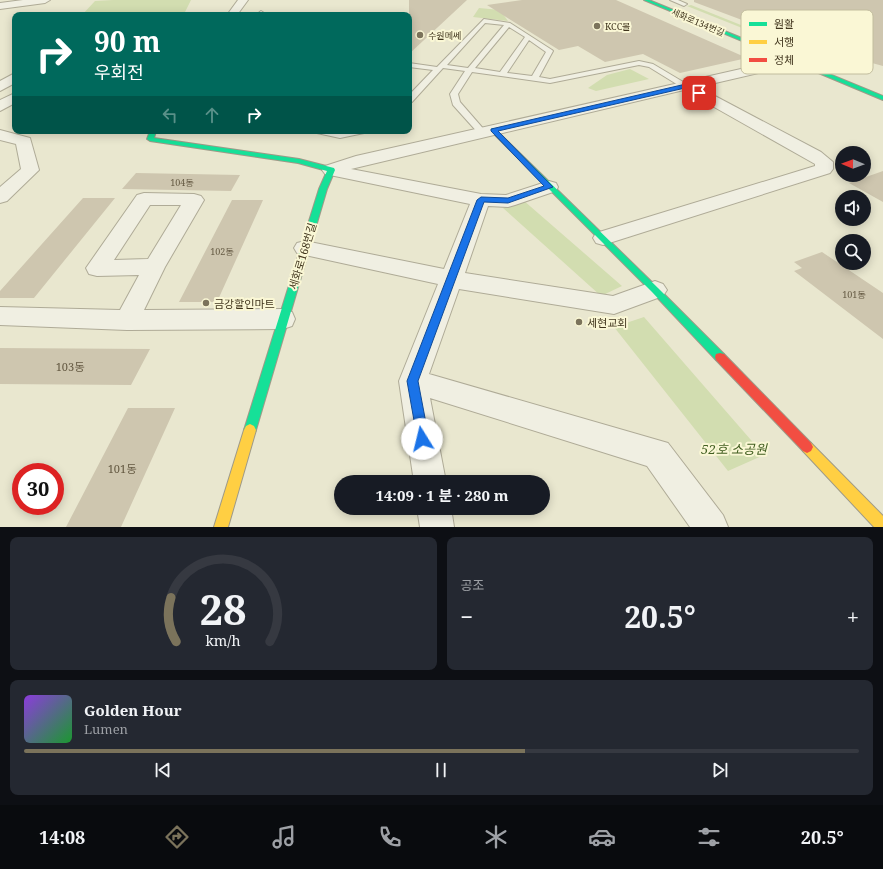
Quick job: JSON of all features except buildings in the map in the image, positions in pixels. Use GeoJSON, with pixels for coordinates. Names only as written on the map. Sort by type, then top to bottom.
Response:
{"type":"FeatureCollection","features":[{"type":"Feature","properties":{"kind":"street"},"geometry":{"type":"LineString","coordinates":[[0,6],[45,0]]}},
{"type":"Feature","properties":{"kind":"street"},"geometry":{"type":"LineString","coordinates":[[234,12],[243,0]]}},
{"type":"Feature","properties":{"kind":"street","name":"세화로134번길"},"geometry":{"type":"LineString","coordinates":[[646,0],[741,39]]}},
{"type":"Feature","properties":{"kind":"street"},"geometry":{"type":"LineString","coordinates":[[0,2],[23,2]]}},
{"type":"Feature","properties":{"kind":"street"},"geometry":{"type":"LineString","coordinates":[[5,17],[23,2]]}},
{"type":"Feature","properties":{"kind":"street"},"geometry":{"type":"LineString","coordinates":[[331,170],[356,161],[741,73]]}},
{"type":"Feature","properties":{"kind":"street","name":"세화로134번길"},"geometry":{"type":"LineString","coordinates":[[825,74],[883,98]]}},
{"type":"Feature","properties":{"kind":"street"},"geometry":{"type":"LineString","coordinates":[[0,87],[12,79]]}},
{"type":"Feature","properties":{"kind":"street"},"geometry":{"type":"LineString","coordinates":[[602,238],[824,169],[824,162],[815,156],[686,86]]}},
{"type":"Feature","properties":{"kind":"street"},"geometry":{"type":"LineString","coordinates":[[0,107],[12,98]]}},
{"type":"Feature","properties":{"kind":"street"},"geometry":{"type":"LineString","coordinates":[[488,131],[549,187],[655,290],[880,526]]}},
{"type":"Feature","properties":{"kind":"street"},"geometry":{"type":"LineString","coordinates":[[152,134],[150,139],[299,162],[331,170],[481,200],[508,201],[549,187]]}},
{"type":"Feature","properties":{"kind":"street"},"geometry":{"type":"LineString","coordinates":[[0,135],[24,141],[30,170],[0,197]]}},
{"type":"Feature","properties":{"kind":"street","name":"세화로168번길"},"geometry":{"type":"LineString","coordinates":[[221,527],[282,319],[323,189],[331,170]]}},
{"type":"Feature","properties":{"kind":"street"},"geometry":{"type":"LineString","coordinates":[[127,320],[154,267],[194,200],[144,199],[97,268],[154,267]]}},
{"type":"Feature","properties":{"kind":"street"},"geometry":{"type":"LineString","coordinates":[[429,475],[413,381],[481,200]]}},
{"type":"Feature","properties":{"kind":"street"},"geometry":{"type":"LineString","coordinates":[[305,248],[451,279],[614,306],[655,290]]}},
{"type":"Feature","properties":{"kind":"street"},"geometry":{"type":"LineString","coordinates":[[0,316],[127,320],[282,319]]}},
{"type":"Feature","properties":{"kind":"street"},"geometry":{"type":"LineString","coordinates":[[413,381],[657,454],[710,527]]}},
{"type":"Feature","properties":{"kind":"street"},"geometry":{"type":"LineString","coordinates":[[435,515],[437,527]]}},
{"type":"Feature","properties":{"kind":"lane"},"geometry":{"type":"LineString","coordinates":[[673,0],[684,4]]}},
{"type":"Feature","properties":{"kind":"lane"},"geometry":{"type":"LineString","coordinates":[[412,97],[484,21],[508,24],[550,51],[534,80]]}},
{"type":"Feature","properties":{"kind":"lane"},"geometry":{"type":"LineString","coordinates":[[488,131],[456,103],[454,94],[470,70],[508,24]]}},
{"type":"Feature","properties":{"kind":"lane"},"geometry":{"type":"LineString","coordinates":[[502,75],[528,37]]}},
{"type":"Feature","properties":{"kind":"lane"},"geometry":{"type":"LineString","coordinates":[[412,65],[470,70],[550,81],[639,63],[651,65],[686,86]]}},
{"type":"Feature","properties":{"kind":"lane"},"geometry":{"type":"LineString","coordinates":[[335,134],[345,134]]}},
{"type":"Feature","properties":{"kind":"green space"},"geometry":{"type":"Polygon","coordinates":[[[191,0],[185,12],[85,12],[95,1],[191,0]]]}},
{"type":"Feature","properties":{"kind":"green space"},"geometry":{"type":"Polygon","coordinates":[[[691,5],[741,25],[741,27],[687,6],[691,5]]]}},
{"type":"Feature","properties":{"kind":"green space"},"geometry":{"type":"Polygon","coordinates":[[[479,8],[500,10],[508,21],[473,17],[479,8]]]}},
{"type":"Feature","properties":{"kind":"green space"},"geometry":{"type":"Polygon","coordinates":[[[630,69],[649,79],[596,91],[588,88],[607,75],[630,69]]]}},
{"type":"Feature","properties":{"kind":"green space"},"geometry":{"type":"Polygon","coordinates":[[[523,200],[622,286],[601,296],[503,208],[523,200]]]}},
{"type":"Feature","properties":{"kind":"green space","name":"52호 소공원"},"geometry":{"type":"Polygon","coordinates":[[[644,317],[764,455],[728,471],[614,327],[644,317]]]}},
{"type":"Feature","properties":{"kind":"traffic: fast"},"geometry":{"type":"LineString","coordinates":[[646,0],[741,39]]}},
{"type":"Feature","properties":{"kind":"traffic: fast"},"geometry":{"type":"LineString","coordinates":[[825,74],[883,98]]}},
{"type":"Feature","properties":{"kind":"traffic: fast"},"geometry":{"type":"LineString","coordinates":[[493,130],[655,290],[720,357]]}},
{"type":"Feature","properties":{"kind":"traffic: fast"},"geometry":{"type":"LineString","coordinates":[[152,134],[150,139],[299,161],[331,170],[323,189],[250,430]]}},
{"type":"Feature","properties":{"kind":"traffic: slow"},"geometry":{"type":"LineString","coordinates":[[221,527],[250,430]]}},
{"type":"Feature","properties":{"kind":"traffic: slow"},"geometry":{"type":"LineString","coordinates":[[807,447],[882,525]]}},
{"type":"Feature","properties":{"kind":"traffic: jam"},"geometry":{"type":"LineString","coordinates":[[720,357],[807,447]]}},
{"type":"Feature","properties":{"kind":"place","name":"KCC몰"},"geometry":{"type":"Point","coordinates":[597,26]}},
{"type":"Feature","properties":{"kind":"place","name":"수원메쎄"},"geometry":{"type":"Point","coordinates":[420,35]}},
{"type":"Feature","properties":{"kind":"place","name":"금강할인마트"},"geometry":{"type":"Point","coordinates":[206,303]}},
{"type":"Feature","properties":{"kind":"place","name":"세현교회"},"geometry":{"type":"Point","coordinates":[579,322]}},
{"type":"Feature","properties":{"kind":"route"},"geometry":{"type":"LineString","coordinates":[[422,439],[413,381],[481,200],[508,201],[549,187],[493,130],[686,86],[699,93]]}}]}
